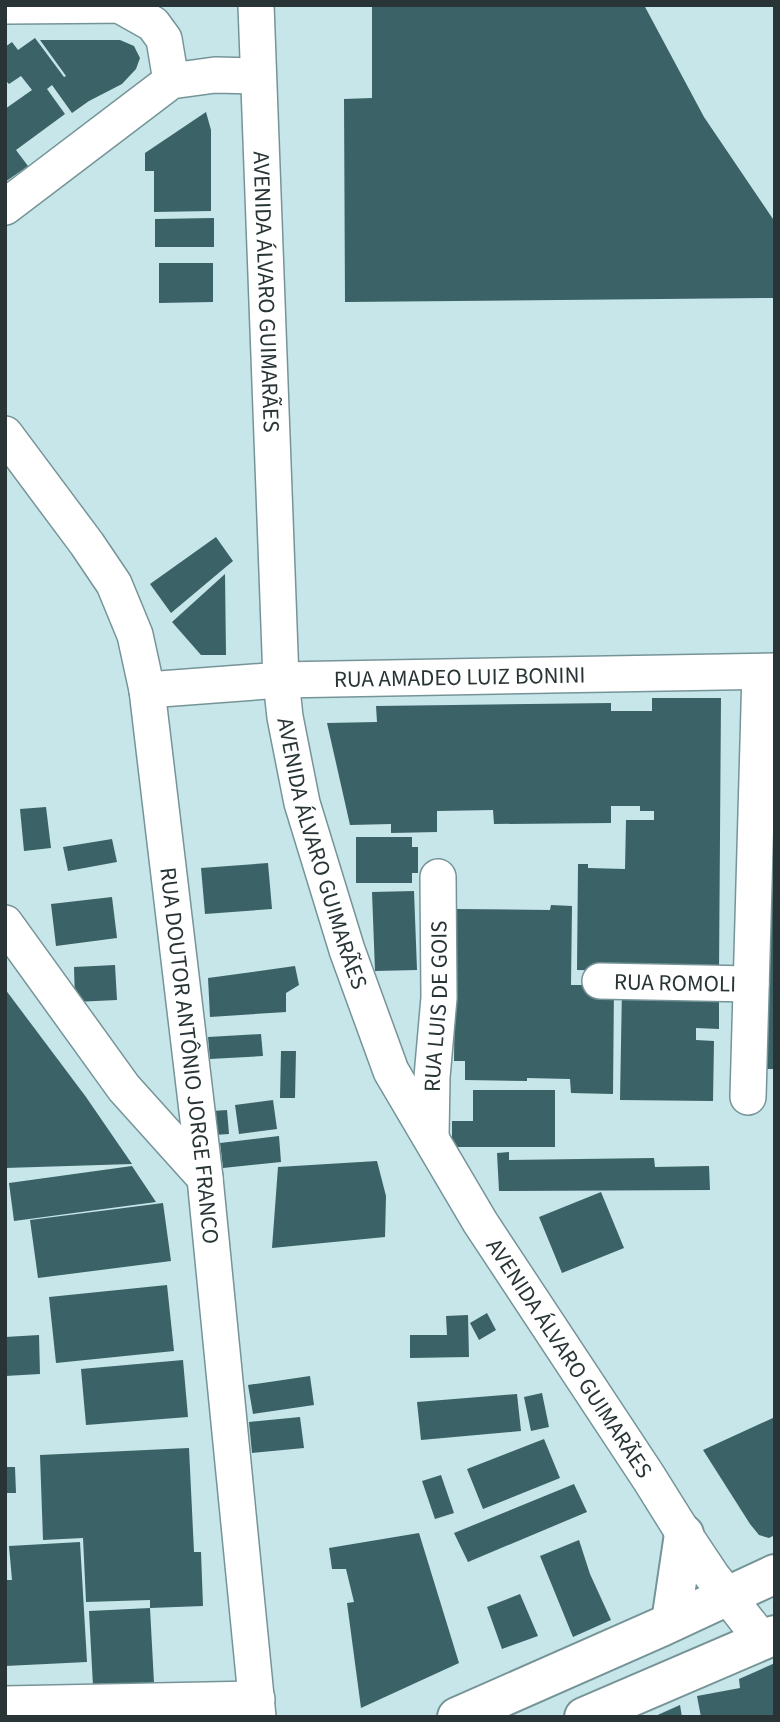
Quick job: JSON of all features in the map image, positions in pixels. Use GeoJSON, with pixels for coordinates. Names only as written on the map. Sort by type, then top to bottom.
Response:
{"type":"FeatureCollection","features":[{"type":"Feature","properties":{"kind":"main road"},"geometry":{"type":"LineString","coordinates":[[671,1622],[684,1534]]}},
{"type":"Feature","properties":{"kind":"main road"},"geometry":{"type":"LineString","coordinates":[[457,1717],[775,1574]]}},
{"type":"Feature","properties":{"kind":"main road"},"geometry":{"type":"LineString","coordinates":[[598,1714],[768,1638]]}},
{"type":"Feature","properties":{"kind":"street"},"geometry":{"type":"LineString","coordinates":[[5,6],[133,5]]}},
{"type":"Feature","properties":{"kind":"street","name":"AVENIDA ÁLVARO GUIMARÃES"},"geometry":{"type":"LineString","coordinates":[[256,5],[281,680],[285,717],[302,803],[347,950],[391,1071],[480,1222],[684,1534],[728,1597],[768,1638]]}},
{"type":"Feature","properties":{"kind":"street"},"geometry":{"type":"LineString","coordinates":[[121,6],[153,24],[164,39],[171,81]]}},
{"type":"Feature","properties":{"kind":"street"},"geometry":{"type":"LineString","coordinates":[[5,207],[171,81],[215,75],[258,76]]}},
{"type":"Feature","properties":{"kind":"street","name":"RUA DOUTOR ANTÔNIO JORGE FRANCO"},"geometry":{"type":"LineString","coordinates":[[5,434],[114,584],[135,635],[147,690],[205,1178],[258,1708]]}},
{"type":"Feature","properties":{"kind":"street","name":"RUA AMADEO LUIZ BONINI"},"geometry":{"type":"LineString","coordinates":[[147,690],[281,680],[767,671]]}},
{"type":"Feature","properties":{"kind":"street","name":"RUA ROMOLI"},"geometry":{"type":"LineString","coordinates":[[748,1097],[767,671]]}},
{"type":"Feature","properties":{"kind":"street","name":"RUA LUIS DE GOIS"},"geometry":{"type":"LineString","coordinates":[[430,1136],[439,998],[438,877]]}},
{"type":"Feature","properties":{"kind":"street"},"geometry":{"type":"LineString","coordinates":[[5,923],[124,1088],[205,1178]]}},
{"type":"Feature","properties":{"kind":"street","name":"RUA ROMOLI"},"geometry":{"type":"LineString","coordinates":[[600,981],[751,984]]}},
{"type":"Feature","properties":{"kind":"street"},"geometry":{"type":"LineString","coordinates":[[728,1597],[775,1591]]}},
{"type":"Feature","properties":{"kind":"street"},"geometry":{"type":"LineString","coordinates":[[5,1704],[258,1708]]}},
{"type":"Feature","properties":{"kind":"building"},"geometry":{"type":"Polygon","coordinates":[[[372,5],[644,5],[704,117],[775,222],[775,298],[345,302],[344,99],[372,98],[372,5]]]}},
{"type":"Feature","properties":{"kind":"building"},"geometry":{"type":"Polygon","coordinates":[[[35,38],[64,77],[66,76],[40,40],[120,40],[134,46],[140,58],[136,69],[122,84],[72,113],[52,85],[47,89],[65,114],[16,150],[28,166],[5,182],[5,109],[32,90],[21,76],[9,84],[5,80],[5,47],[12,42],[18,50],[35,38]]]}},
{"type":"Feature","properties":{"kind":"building"},"geometry":{"type":"Polygon","coordinates":[[[206,112],[211,130],[211,211],[154,212],[154,171],[145,171],[145,153],[206,112]]]}},
{"type":"Feature","properties":{"kind":"building"},"geometry":{"type":"Polygon","coordinates":[[[214,218],[214,247],[155,247],[155,219],[214,218]]]}},
{"type":"Feature","properties":{"kind":"building"},"geometry":{"type":"Polygon","coordinates":[[[159,263],[213,263],[213,302],[159,303],[159,263]]]}},
{"type":"Feature","properties":{"kind":"building"},"geometry":{"type":"Polygon","coordinates":[[[216,537],[233,561],[171,613],[150,584],[216,537]]]}},
{"type":"Feature","properties":{"kind":"building"},"geometry":{"type":"Polygon","coordinates":[[[225,574],[226,655],[201,655],[172,622],[225,574]]]}},
{"type":"Feature","properties":{"kind":"building"},"geometry":{"type":"Polygon","coordinates":[[[775,694],[775,1069],[761,1069],[775,694]]]}},
{"type":"Feature","properties":{"kind":"building"},"geometry":{"type":"Polygon","coordinates":[[[652,698],[721,698],[719,972],[577,970],[578,864],[588,864],[588,868],[625,869],[626,820],[654,820],[654,811],[640,811],[640,806],[611,806],[611,823],[494,824],[493,810],[437,811],[437,832],[391,833],[391,824],[350,825],[327,723],[377,722],[376,706],[611,703],[611,711],[652,711],[652,698]]]}},
{"type":"Feature","properties":{"kind":"building"},"geometry":{"type":"Polygon","coordinates":[[[46,807],[51,848],[24,851],[20,809],[46,807]]]}},
{"type":"Feature","properties":{"kind":"building"},"geometry":{"type":"Polygon","coordinates":[[[356,837],[412,837],[412,847],[418,847],[418,873],[412,873],[412,883],[356,883],[356,837]]]}},
{"type":"Feature","properties":{"kind":"building"},"geometry":{"type":"Polygon","coordinates":[[[112,839],[117,862],[68,871],[63,847],[112,839]]]}},
{"type":"Feature","properties":{"kind":"building"},"geometry":{"type":"Polygon","coordinates":[[[268,863],[272,909],[205,914],[201,868],[268,863]]]}},
{"type":"Feature","properties":{"kind":"building"},"geometry":{"type":"Polygon","coordinates":[[[414,891],[417,970],[375,971],[372,892],[414,891]]]}},
{"type":"Feature","properties":{"kind":"building"},"geometry":{"type":"Polygon","coordinates":[[[112,897],[117,938],[56,946],[51,904],[112,897]]]}},
{"type":"Feature","properties":{"kind":"building"},"geometry":{"type":"Polygon","coordinates":[[[551,905],[572,906],[571,985],[614,985],[613,1094],[571,1093],[570,1079],[465,1080],[465,1061],[454,1061],[456,909],[550,910],[551,905]]]}},
{"type":"Feature","properties":{"kind":"building"},"geometry":{"type":"Polygon","coordinates":[[[115,965],[117,1000],[75,1002],[74,967],[115,965]]]}},
{"type":"Feature","properties":{"kind":"building"},"geometry":{"type":"Polygon","coordinates":[[[295,966],[299,985],[286,993],[286,1012],[210,1017],[208,978],[295,966]]]}},
{"type":"Feature","properties":{"kind":"building"},"geometry":{"type":"Polygon","coordinates":[[[622,988],[719,989],[719,1029],[696,1028],[696,1040],[714,1041],[713,1101],[620,1100],[622,988]]]}},
{"type":"Feature","properties":{"kind":"building"},"geometry":{"type":"Polygon","coordinates":[[[5,989],[86,1097],[132,1164],[5,1168],[5,989]]]}},
{"type":"Feature","properties":{"kind":"building"},"geometry":{"type":"Polygon","coordinates":[[[261,1034],[263,1056],[210,1059],[208,1037],[261,1034]]]}},
{"type":"Feature","properties":{"kind":"building"},"geometry":{"type":"Polygon","coordinates":[[[281,1051],[296,1051],[295,1098],[280,1098],[281,1051]]]}},
{"type":"Feature","properties":{"kind":"building"},"geometry":{"type":"Polygon","coordinates":[[[473,1090],[555,1090],[555,1147],[452,1147],[452,1121],[473,1121],[473,1090]]]}},
{"type":"Feature","properties":{"kind":"building"},"geometry":{"type":"Polygon","coordinates":[[[273,1100],[277,1129],[239,1134],[235,1105],[273,1100]]]}},
{"type":"Feature","properties":{"kind":"building"},"geometry":{"type":"Polygon","coordinates":[[[227,1110],[229,1134],[214,1135],[212,1111],[227,1110]]]}},
{"type":"Feature","properties":{"kind":"building"},"geometry":{"type":"Polygon","coordinates":[[[279,1136],[281,1162],[223,1168],[220,1143],[279,1136]]]}},
{"type":"Feature","properties":{"kind":"building"},"geometry":{"type":"Polygon","coordinates":[[[509,1152],[509,1160],[654,1158],[655,1167],[709,1166],[710,1190],[499,1191],[497,1153],[509,1152]]]}},
{"type":"Feature","properties":{"kind":"building"},"geometry":{"type":"Polygon","coordinates":[[[377,1161],[386,1196],[385,1237],[272,1248],[278,1167],[377,1161]]]}},
{"type":"Feature","properties":{"kind":"building"},"geometry":{"type":"Polygon","coordinates":[[[132,1166],[156,1202],[14,1221],[9,1183],[132,1166]]]}},
{"type":"Feature","properties":{"kind":"building"},"geometry":{"type":"Polygon","coordinates":[[[601,1192],[624,1248],[562,1273],[539,1217],[601,1192]]]}},
{"type":"Feature","properties":{"kind":"building"},"geometry":{"type":"Polygon","coordinates":[[[163,1203],[171,1261],[38,1278],[30,1220],[163,1203]]]}},
{"type":"Feature","properties":{"kind":"building"},"geometry":{"type":"Polygon","coordinates":[[[167,1285],[174,1351],[56,1363],[49,1297],[167,1285]]]}},
{"type":"Feature","properties":{"kind":"building"},"geometry":{"type":"Polygon","coordinates":[[[487,1313],[496,1330],[479,1340],[470,1323],[487,1313]]]}},
{"type":"Feature","properties":{"kind":"building"},"geometry":{"type":"Polygon","coordinates":[[[468,1315],[469,1357],[410,1358],[410,1335],[447,1335],[446,1316],[468,1315]]]}},
{"type":"Feature","properties":{"kind":"building"},"geometry":{"type":"Polygon","coordinates":[[[39,1335],[40,1374],[5,1376],[5,1337],[39,1335]]]}},
{"type":"Feature","properties":{"kind":"building"},"geometry":{"type":"Polygon","coordinates":[[[183,1360],[188,1417],[86,1425],[81,1369],[183,1360]]]}},
{"type":"Feature","properties":{"kind":"building"},"geometry":{"type":"Polygon","coordinates":[[[310,1376],[314,1405],[253,1414],[248,1385],[310,1376]]]}},
{"type":"Feature","properties":{"kind":"building"},"geometry":{"type":"Polygon","coordinates":[[[542,1393],[549,1427],[531,1431],[524,1397],[542,1393]]]}},
{"type":"Feature","properties":{"kind":"building"},"geometry":{"type":"Polygon","coordinates":[[[517,1394],[521,1431],[421,1440],[417,1402],[517,1394]]]}},
{"type":"Feature","properties":{"kind":"building"},"geometry":{"type":"Polygon","coordinates":[[[300,1417],[304,1448],[252,1453],[249,1422],[300,1417]]]}},
{"type":"Feature","properties":{"kind":"building"},"geometry":{"type":"Polygon","coordinates":[[[775,1417],[775,1535],[769,1538],[759,1535],[750,1524],[703,1450],[775,1417]]]}},
{"type":"Feature","properties":{"kind":"building"},"geometry":{"type":"Polygon","coordinates":[[[544,1439],[560,1478],[483,1509],[467,1469],[544,1439]]]}},
{"type":"Feature","properties":{"kind":"building"},"geometry":{"type":"Polygon","coordinates":[[[189,1448],[194,1552],[201,1552],[203,1606],[150,1608],[150,1600],[86,1602],[83,1538],[43,1540],[40,1455],[189,1448]]]}},
{"type":"Feature","properties":{"kind":"building"},"geometry":{"type":"Polygon","coordinates":[[[5,1467],[15,1467],[16,1493],[5,1493],[5,1467]]]}},
{"type":"Feature","properties":{"kind":"building"},"geometry":{"type":"Polygon","coordinates":[[[441,1475],[454,1513],[435,1519],[422,1481],[441,1475]]]}},
{"type":"Feature","properties":{"kind":"building"},"geometry":{"type":"Polygon","coordinates":[[[574,1484],[587,1512],[468,1562],[454,1533],[574,1484]]]}},
{"type":"Feature","properties":{"kind":"building"},"geometry":{"type":"Polygon","coordinates":[[[419,1533],[459,1663],[361,1708],[347,1603],[354,1602],[346,1569],[332,1569],[329,1548],[419,1533]]]}},
{"type":"Feature","properties":{"kind":"building"},"geometry":{"type":"Polygon","coordinates":[[[579,1540],[590,1574],[611,1620],[573,1637],[540,1556],[579,1540]]]}},
{"type":"Feature","properties":{"kind":"building"},"geometry":{"type":"Polygon","coordinates":[[[80,1542],[87,1662],[5,1666],[5,1580],[12,1580],[9,1546],[80,1542]]]}},
{"type":"Feature","properties":{"kind":"building"},"geometry":{"type":"Polygon","coordinates":[[[520,1594],[538,1636],[502,1649],[487,1607],[520,1594]]]}},
{"type":"Feature","properties":{"kind":"building"},"geometry":{"type":"Polygon","coordinates":[[[150,1608],[154,1683],[93,1686],[89,1611],[150,1608]]]}},
{"type":"Feature","properties":{"kind":"building"},"geometry":{"type":"Polygon","coordinates":[[[775,1663],[775,1717],[701,1717],[697,1696],[740,1688],[739,1679],[775,1663]]]}},
{"type":"Feature","properties":{"kind":"building"},"geometry":{"type":"Polygon","coordinates":[[[680,1705],[682,1717],[653,1717],[680,1705]]]}}]}
